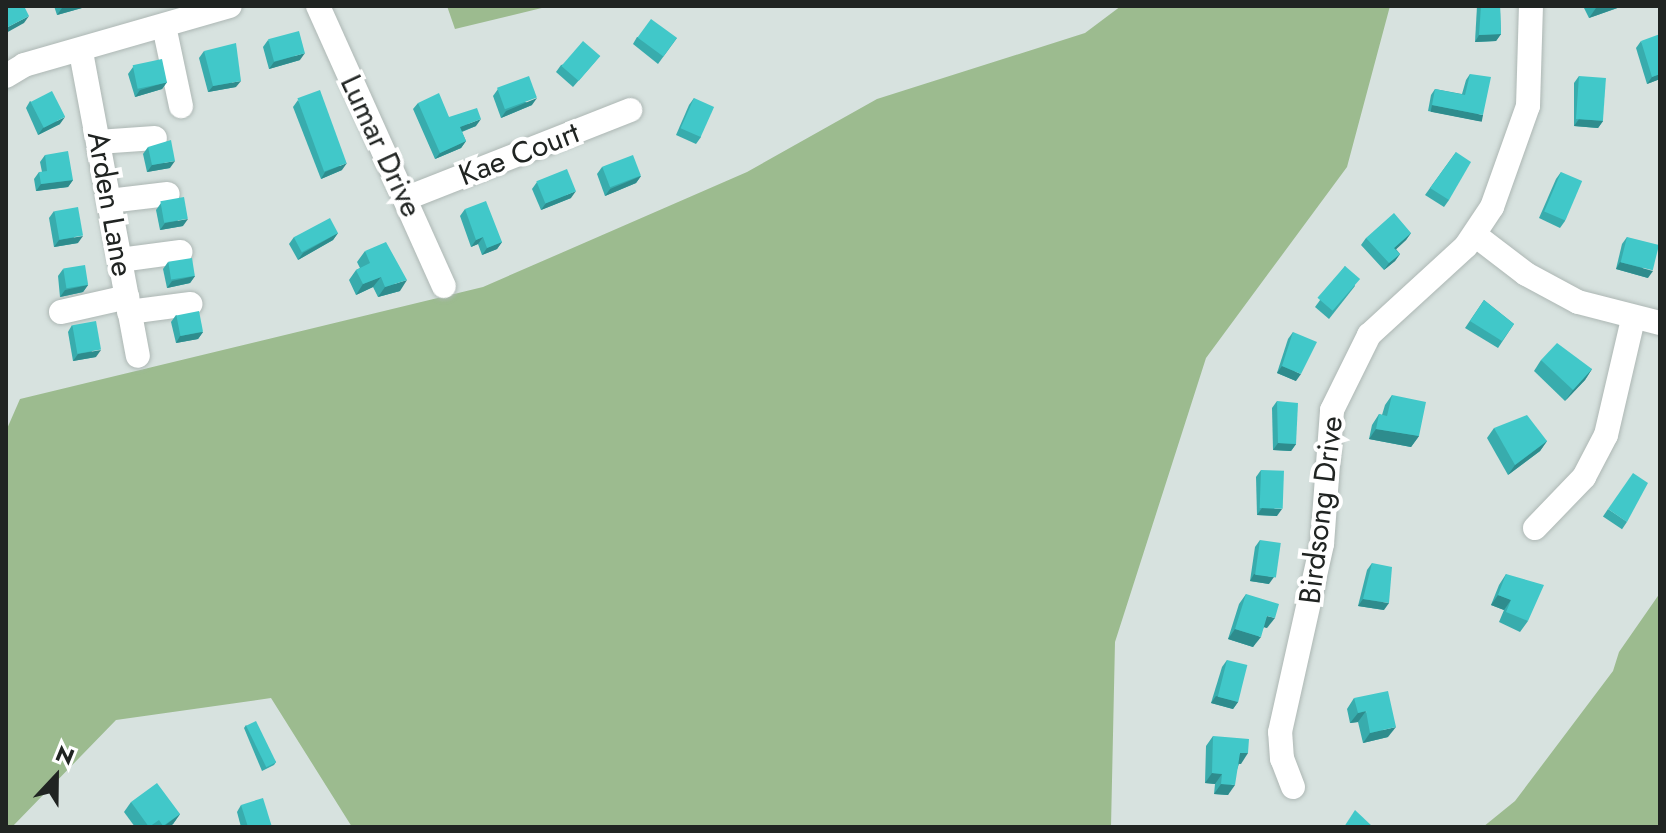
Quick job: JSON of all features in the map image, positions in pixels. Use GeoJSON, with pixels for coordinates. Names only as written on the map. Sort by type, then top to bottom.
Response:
{"type":"FeatureCollection","features":[{"type":"Feature","properties":{"kind":"street"},"geometry":{"type":"LineString","coordinates":[[6,76],[24,65],[81,52],[230,6]]}},
{"type":"Feature","properties":{"kind":"street","name":"Lumar Drive"},"geometry":{"type":"LineString","coordinates":[[318,6],[444,286]]}},
{"type":"Feature","properties":{"kind":"street","name":"Birdsong Drive"},"geometry":{"type":"LineString","coordinates":[[1293,787],[1282,759],[1280,732],[1322,544],[1329,423],[1338,392],[1377,325],[1475,235],[1502,186],[1523,131],[1532,75],[1531,6]]}},
{"type":"Feature","properties":{"kind":"street"},"geometry":{"type":"LineString","coordinates":[[164,26],[181,106]]}},
{"type":"Feature","properties":{"kind":"street","name":"Arden Lane"},"geometry":{"type":"LineString","coordinates":[[81,52],[138,356]]}},
{"type":"Feature","properties":{"kind":"street","name":"Kae Court"},"geometry":{"type":"LineString","coordinates":[[407,198],[630,110]]}},
{"type":"Feature","properties":{"kind":"street"},"geometry":{"type":"LineString","coordinates":[[98,142],[155,138]]}},
{"type":"Feature","properties":{"kind":"street"},"geometry":{"type":"LineString","coordinates":[[109,201],[168,194]]}},
{"type":"Feature","properties":{"kind":"street"},"geometry":{"type":"LineString","coordinates":[[1475,235],[1550,287],[1633,319],[1660,323]]}},
{"type":"Feature","properties":{"kind":"street"},"geometry":{"type":"LineString","coordinates":[[120,260],[180,252]]}},
{"type":"Feature","properties":{"kind":"street"},"geometry":{"type":"LineString","coordinates":[[61,312],[128,304],[190,304]]}},
{"type":"Feature","properties":{"kind":"street"},"geometry":{"type":"LineString","coordinates":[[1535,528],[1584,477],[1600,448],[1619,394],[1633,319]]}},
{"type":"Feature","properties":{"kind":"green space"},"geometry":{"type":"Polygon","coordinates":[[[447,6],[550,6],[455,29],[447,6]]]}},
{"type":"Feature","properties":{"kind":"green space"},"geometry":{"type":"Polygon","coordinates":[[[1121,6],[1390,6],[1347,167],[1206,358],[1115,642],[1111,827],[352,827],[271,698],[116,720],[12,827],[6,827],[6,431],[20,399],[483,287],[747,172],[877,99],[1085,33],[1121,6]]]}},
{"type":"Feature","properties":{"kind":"green space"},"geometry":{"type":"Polygon","coordinates":[[[1660,593],[1660,827],[1483,827],[1515,801],[1613,671],[1619,652],[1660,593]]]}},
{"type":"Feature","properties":{"kind":"building"},"geometry":{"type":"Polygon","coordinates":[[[6,6],[24,6],[29,16],[6,28],[6,6]]]}},
{"type":"Feature","properties":{"kind":"building"},"geometry":{"type":"Polygon","coordinates":[[[1481,6],[1500,6],[1501,34],[1479,35],[1481,6]]]}},
{"type":"Feature","properties":{"kind":"building"},"geometry":{"type":"Polygon","coordinates":[[[651,19],[677,38],[663,56],[637,38],[651,19]]]}},
{"type":"Feature","properties":{"kind":"building"},"geometry":{"type":"Polygon","coordinates":[[[299,31],[305,53],[274,61],[268,39],[299,31]]]}},
{"type":"Feature","properties":{"kind":"building"},"geometry":{"type":"Polygon","coordinates":[[[1660,34],[1660,74],[1652,77],[1641,41],[1660,34]]]}},
{"type":"Feature","properties":{"kind":"building"},"geometry":{"type":"Polygon","coordinates":[[[583,41],[600,56],[579,81],[561,66],[583,41]]]}},
{"type":"Feature","properties":{"kind":"building"},"geometry":{"type":"Polygon","coordinates":[[[236,43],[241,81],[213,86],[204,51],[236,43]]]}},
{"type":"Feature","properties":{"kind":"building"},"geometry":{"type":"Polygon","coordinates":[[[162,59],[167,82],[138,89],[133,65],[162,59]]]}},
{"type":"Feature","properties":{"kind":"building"},"geometry":{"type":"Polygon","coordinates":[[[1470,74],[1491,77],[1483,115],[1432,105],[1435,89],[1465,95],[1470,74]]]}},
{"type":"Feature","properties":{"kind":"building"},"geometry":{"type":"Polygon","coordinates":[[[529,76],[537,98],[505,109],[497,88],[529,76]]]}},
{"type":"Feature","properties":{"kind":"building"},"geometry":{"type":"Polygon","coordinates":[[[1579,76],[1606,78],[1603,121],[1576,119],[1579,76]]]}},
{"type":"Feature","properties":{"kind":"building"},"geometry":{"type":"Polygon","coordinates":[[[320,90],[347,163],[324,172],[297,98],[320,90]]]}},
{"type":"Feature","properties":{"kind":"building"},"geometry":{"type":"Polygon","coordinates":[[[52,91],[65,117],[44,128],[31,102],[52,91]]]}},
{"type":"Feature","properties":{"kind":"building"},"geometry":{"type":"Polygon","coordinates":[[[439,93],[449,117],[477,108],[481,119],[460,127],[466,141],[440,153],[418,103],[439,93]]]}},
{"type":"Feature","properties":{"kind":"building"},"geometry":{"type":"Polygon","coordinates":[[[694,98],[714,107],[701,137],[681,128],[694,98]]]}},
{"type":"Feature","properties":{"kind":"building"},"geometry":{"type":"Polygon","coordinates":[[[171,140],[175,161],[152,165],[148,147],[171,140]]]}},
{"type":"Feature","properties":{"kind":"building"},"geometry":{"type":"Polygon","coordinates":[[[68,151],[73,180],[41,184],[39,172],[47,171],[45,155],[68,151]]]}},
{"type":"Feature","properties":{"kind":"building"},"geometry":{"type":"Polygon","coordinates":[[[1456,152],[1471,162],[1449,200],[1430,188],[1456,152]]]}},
{"type":"Feature","properties":{"kind":"building"},"geometry":{"type":"Polygon","coordinates":[[[633,155],[641,176],[610,187],[602,167],[633,155]]]}},
{"type":"Feature","properties":{"kind":"building"},"geometry":{"type":"Polygon","coordinates":[[[567,169],[576,191],[545,204],[536,181],[567,169]]]}},
{"type":"Feature","properties":{"kind":"building"},"geometry":{"type":"Polygon","coordinates":[[[1561,172],[1582,181],[1565,221],[1544,212],[1561,172]]]}},
{"type":"Feature","properties":{"kind":"building"},"geometry":{"type":"Polygon","coordinates":[[[184,197],[188,219],[164,223],[160,201],[184,197]]]}},
{"type":"Feature","properties":{"kind":"building"},"geometry":{"type":"Polygon","coordinates":[[[486,201],[502,242],[487,248],[483,237],[476,240],[465,209],[486,201]]]}},
{"type":"Feature","properties":{"kind":"building"},"geometry":{"type":"Polygon","coordinates":[[[78,207],[83,236],[59,240],[54,211],[78,207]]]}},
{"type":"Feature","properties":{"kind":"building"},"geometry":{"type":"Polygon","coordinates":[[[1394,213],[1411,233],[1394,248],[1400,254],[1389,263],[1366,238],[1394,213]]]}},
{"type":"Feature","properties":{"kind":"building"},"geometry":{"type":"Polygon","coordinates":[[[330,218],[338,233],[302,252],[294,237],[330,218]]]}},
{"type":"Feature","properties":{"kind":"building"},"geometry":{"type":"Polygon","coordinates":[[[1627,237],[1659,245],[1653,270],[1621,262],[1627,237]]]}},
{"type":"Feature","properties":{"kind":"building"},"geometry":{"type":"Polygon","coordinates":[[[386,242],[407,280],[385,287],[381,277],[363,284],[356,270],[370,263],[365,251],[386,242]]]}},
{"type":"Feature","properties":{"kind":"building"},"geometry":{"type":"Polygon","coordinates":[[[192,258],[195,276],[171,280],[168,262],[192,258]]]}},
{"type":"Feature","properties":{"kind":"building"},"geometry":{"type":"Polygon","coordinates":[[[85,265],[88,285],[66,288],[63,268],[85,265]]]}},
{"type":"Feature","properties":{"kind":"building"},"geometry":{"type":"Polygon","coordinates":[[[1345,266],[1360,279],[1333,311],[1317,298],[1345,266]]]}},
{"type":"Feature","properties":{"kind":"building"},"geometry":{"type":"Polygon","coordinates":[[[1484,300],[1514,324],[1502,341],[1470,321],[1484,300]]]}},
{"type":"Feature","properties":{"kind":"building"},"geometry":{"type":"Polygon","coordinates":[[[199,311],[203,332],[180,336],[176,315],[199,311]]]}},
{"type":"Feature","properties":{"kind":"building"},"geometry":{"type":"Polygon","coordinates":[[[96,321],[101,350],[77,354],[72,325],[96,321]]]}},
{"type":"Feature","properties":{"kind":"building"},"geometry":{"type":"Polygon","coordinates":[[[1293,332],[1317,342],[1301,374],[1282,366],[1293,332]]]}},
{"type":"Feature","properties":{"kind":"building"},"geometry":{"type":"Polygon","coordinates":[[[1557,343],[1592,369],[1573,390],[1541,360],[1557,343]]]}},
{"type":"Feature","properties":{"kind":"building"},"geometry":{"type":"Polygon","coordinates":[[[1392,395],[1426,402],[1419,436],[1376,429],[1379,414],[1387,416],[1392,395]]]}},
{"type":"Feature","properties":{"kind":"building"},"geometry":{"type":"Polygon","coordinates":[[[1277,401],[1298,403],[1296,444],[1278,443],[1277,401]]]}},
{"type":"Feature","properties":{"kind":"building"},"geometry":{"type":"Polygon","coordinates":[[[1527,415],[1547,441],[1515,465],[1494,428],[1527,415]]]}},
{"type":"Feature","properties":{"kind":"building"},"geometry":{"type":"Polygon","coordinates":[[[1261,470],[1284,471],[1283,509],[1260,508],[1261,470]]]}},
{"type":"Feature","properties":{"kind":"building"},"geometry":{"type":"Polygon","coordinates":[[[1633,473],[1648,483],[1627,522],[1608,509],[1633,473]]]}},
{"type":"Feature","properties":{"kind":"building"},"geometry":{"type":"Polygon","coordinates":[[[1260,540],[1281,543],[1276,578],[1255,575],[1260,540]]]}},
{"type":"Feature","properties":{"kind":"building"},"geometry":{"type":"Polygon","coordinates":[[[1372,563],[1392,567],[1389,603],[1363,599],[1372,563]]]}},
{"type":"Feature","properties":{"kind":"building"},"geometry":{"type":"Polygon","coordinates":[[[1506,574],[1544,585],[1528,621],[1506,612],[1511,600],[1498,595],[1506,574]]]}},
{"type":"Feature","properties":{"kind":"building"},"geometry":{"type":"Polygon","coordinates":[[[1246,594],[1279,604],[1275,618],[1267,616],[1261,637],[1235,629],[1246,594]]]}},
{"type":"Feature","properties":{"kind":"building"},"geometry":{"type":"Polygon","coordinates":[[[1227,660],[1247,665],[1238,702],[1218,697],[1227,660]]]}},
{"type":"Feature","properties":{"kind":"building"},"geometry":{"type":"Polygon","coordinates":[[[1388,691],[1396,727],[1370,733],[1366,711],[1358,713],[1354,698],[1388,691]]]}},
{"type":"Feature","properties":{"kind":"building"},"geometry":{"type":"Polygon","coordinates":[[[256,721],[276,762],[266,767],[246,726],[256,721]]]}},
{"type":"Feature","properties":{"kind":"building"},"geometry":{"type":"Polygon","coordinates":[[[1213,736],[1249,739],[1248,753],[1240,753],[1235,785],[1221,784],[1222,774],[1212,773],[1213,736]]]}},
{"type":"Feature","properties":{"kind":"building"},"geometry":{"type":"Polygon","coordinates":[[[157,783],[180,814],[163,826],[159,820],[149,827],[131,802],[157,783]]]}},
{"type":"Feature","properties":{"kind":"building"},"geometry":{"type":"Polygon","coordinates":[[[263,798],[272,827],[248,827],[241,805],[263,798]]]}},
{"type":"Feature","properties":{"kind":"building"},"geometry":{"type":"Polygon","coordinates":[[[1355,810],[1373,827],[1344,827],[1355,810]]]}}]}
